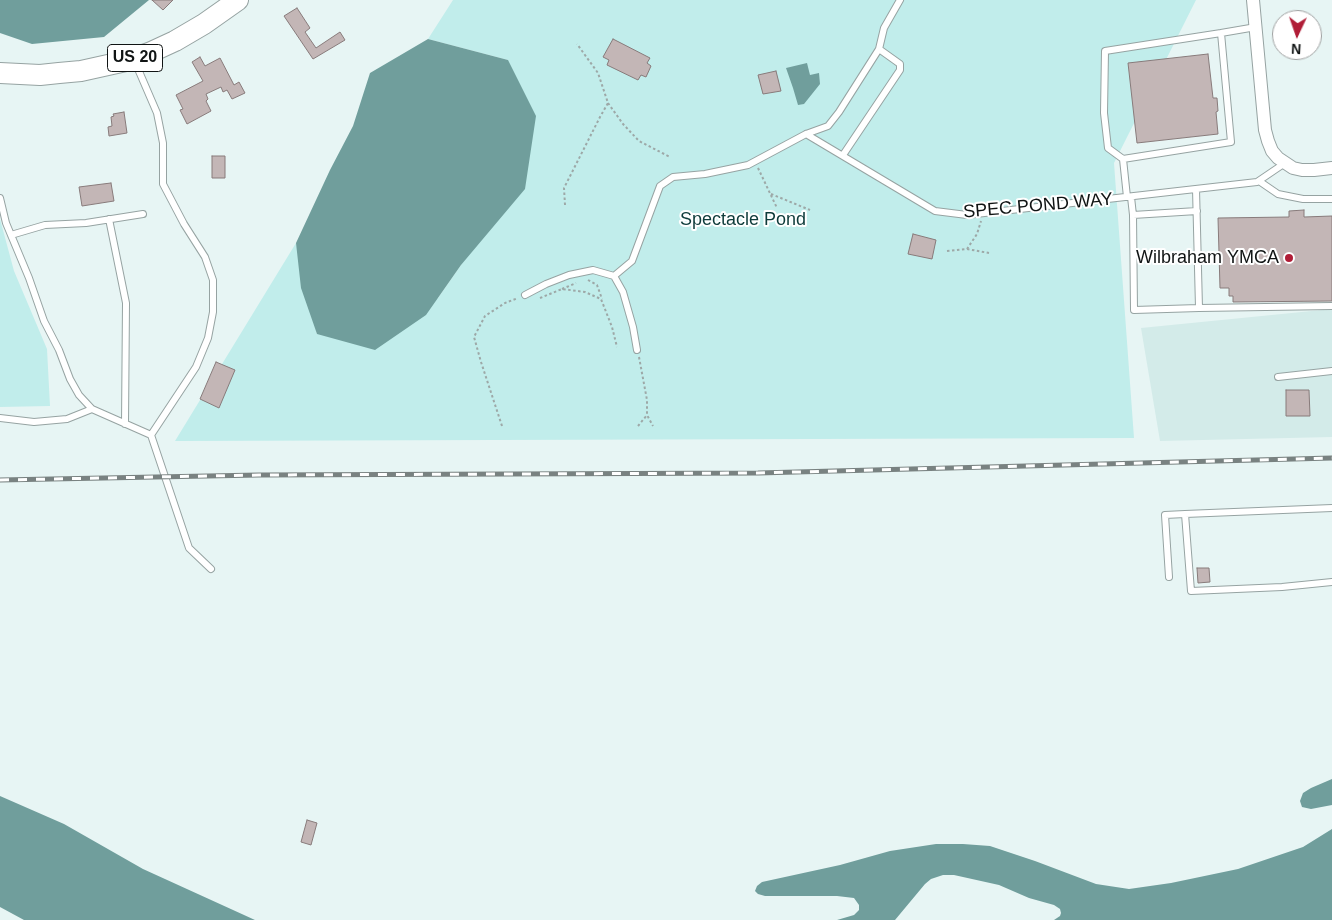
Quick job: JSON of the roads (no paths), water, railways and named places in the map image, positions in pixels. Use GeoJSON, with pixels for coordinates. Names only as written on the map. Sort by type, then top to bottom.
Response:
{"type":"FeatureCollection","features":[{"type":"Feature","properties":{"kind":"main road","name":"US 20"},"geometry":{"type":"LineString","coordinates":[[0,74],[40,75],[81,71],[133,58],[175,41],[204,24],[238,0]]}},
{"type":"Feature","properties":{"kind":"street"},"geometry":{"type":"LineString","coordinates":[[1253,0],[1265,130],[1272,151],[1278,158],[1293,168],[1302,170],[1332,168]]}},
{"type":"Feature","properties":{"kind":"lane"},"geometry":{"type":"LineString","coordinates":[[614,276],[632,260],[660,186],[673,177],[704,174],[748,165],[806,134],[828,126],[879,49],[884,28],[900,0]]}},
{"type":"Feature","properties":{"kind":"lane"},"geometry":{"type":"LineString","coordinates":[[1221,33],[1231,142],[1124,159],[1108,148],[1104,113],[1105,51],[1256,27]]}},
{"type":"Feature","properties":{"kind":"lane"},"geometry":{"type":"LineString","coordinates":[[843,156],[900,70],[900,64],[879,49]]}},
{"type":"Feature","properties":{"kind":"lane"},"geometry":{"type":"LineString","coordinates":[[133,58],[157,113],[163,143],[163,184],[184,224],[205,256],[213,280],[214,312],[208,338],[196,367],[151,435]]}},
{"type":"Feature","properties":{"kind":"lane","name":"SPEC POND WAY"},"geometry":{"type":"LineString","coordinates":[[806,134],[935,211],[967,215],[1257,182],[1285,163]]}},
{"type":"Feature","properties":{"kind":"lane"},"geometry":{"type":"LineString","coordinates":[[1124,159],[1133,215],[1134,310],[1332,306]]}},
{"type":"Feature","properties":{"kind":"lane"},"geometry":{"type":"LineString","coordinates":[[1259,181],[1278,194],[1303,199],[1332,199]]}},
{"type":"Feature","properties":{"kind":"lane"},"geometry":{"type":"LineString","coordinates":[[1196,189],[1200,308]]}},
{"type":"Feature","properties":{"kind":"lane"},"geometry":{"type":"LineString","coordinates":[[0,198],[6,223],[29,278],[44,321],[79,395],[92,409],[151,435],[189,548],[211,569]]}},
{"type":"Feature","properties":{"kind":"lane"},"geometry":{"type":"LineString","coordinates":[[1133,215],[1196,211]]}},
{"type":"Feature","properties":{"kind":"lane"},"geometry":{"type":"LineString","coordinates":[[11,235],[45,225],[86,223],[143,214]]}},
{"type":"Feature","properties":{"kind":"lane"},"geometry":{"type":"LineString","coordinates":[[109,219],[126,303],[125,424]]}},
{"type":"Feature","properties":{"kind":"lane"},"geometry":{"type":"LineString","coordinates":[[525,295],[569,275],[593,270],[614,276],[623,292],[633,327],[637,350]]}},
{"type":"Feature","properties":{"kind":"lane"},"geometry":{"type":"LineString","coordinates":[[1278,377],[1332,371]]}},
{"type":"Feature","properties":{"kind":"lane"},"geometry":{"type":"LineString","coordinates":[[0,418],[34,422],[67,419],[92,409]]}},
{"type":"Feature","properties":{"kind":"lane"},"geometry":{"type":"LineString","coordinates":[[1169,577],[1165,515],[1332,508]]}},
{"type":"Feature","properties":{"kind":"lane"},"geometry":{"type":"LineString","coordinates":[[1185,514],[1191,591],[1282,587],[1332,582]]}},
{"type":"Feature","properties":{"kind":"railway"},"geometry":{"type":"LineString","coordinates":[[0,480],[259,475],[758,473],[1332,458]]}},
{"type":"Feature","properties":{"kind":"place","name":"Wilbraham YMCA"},"geometry":{"type":"Point","coordinates":[1289,258]}},
{"type":"Feature","properties":{"kind":"park label","name":"Spectacle Pond"},"geometry":{"type":"Point","coordinates":[743,220]}}]}
